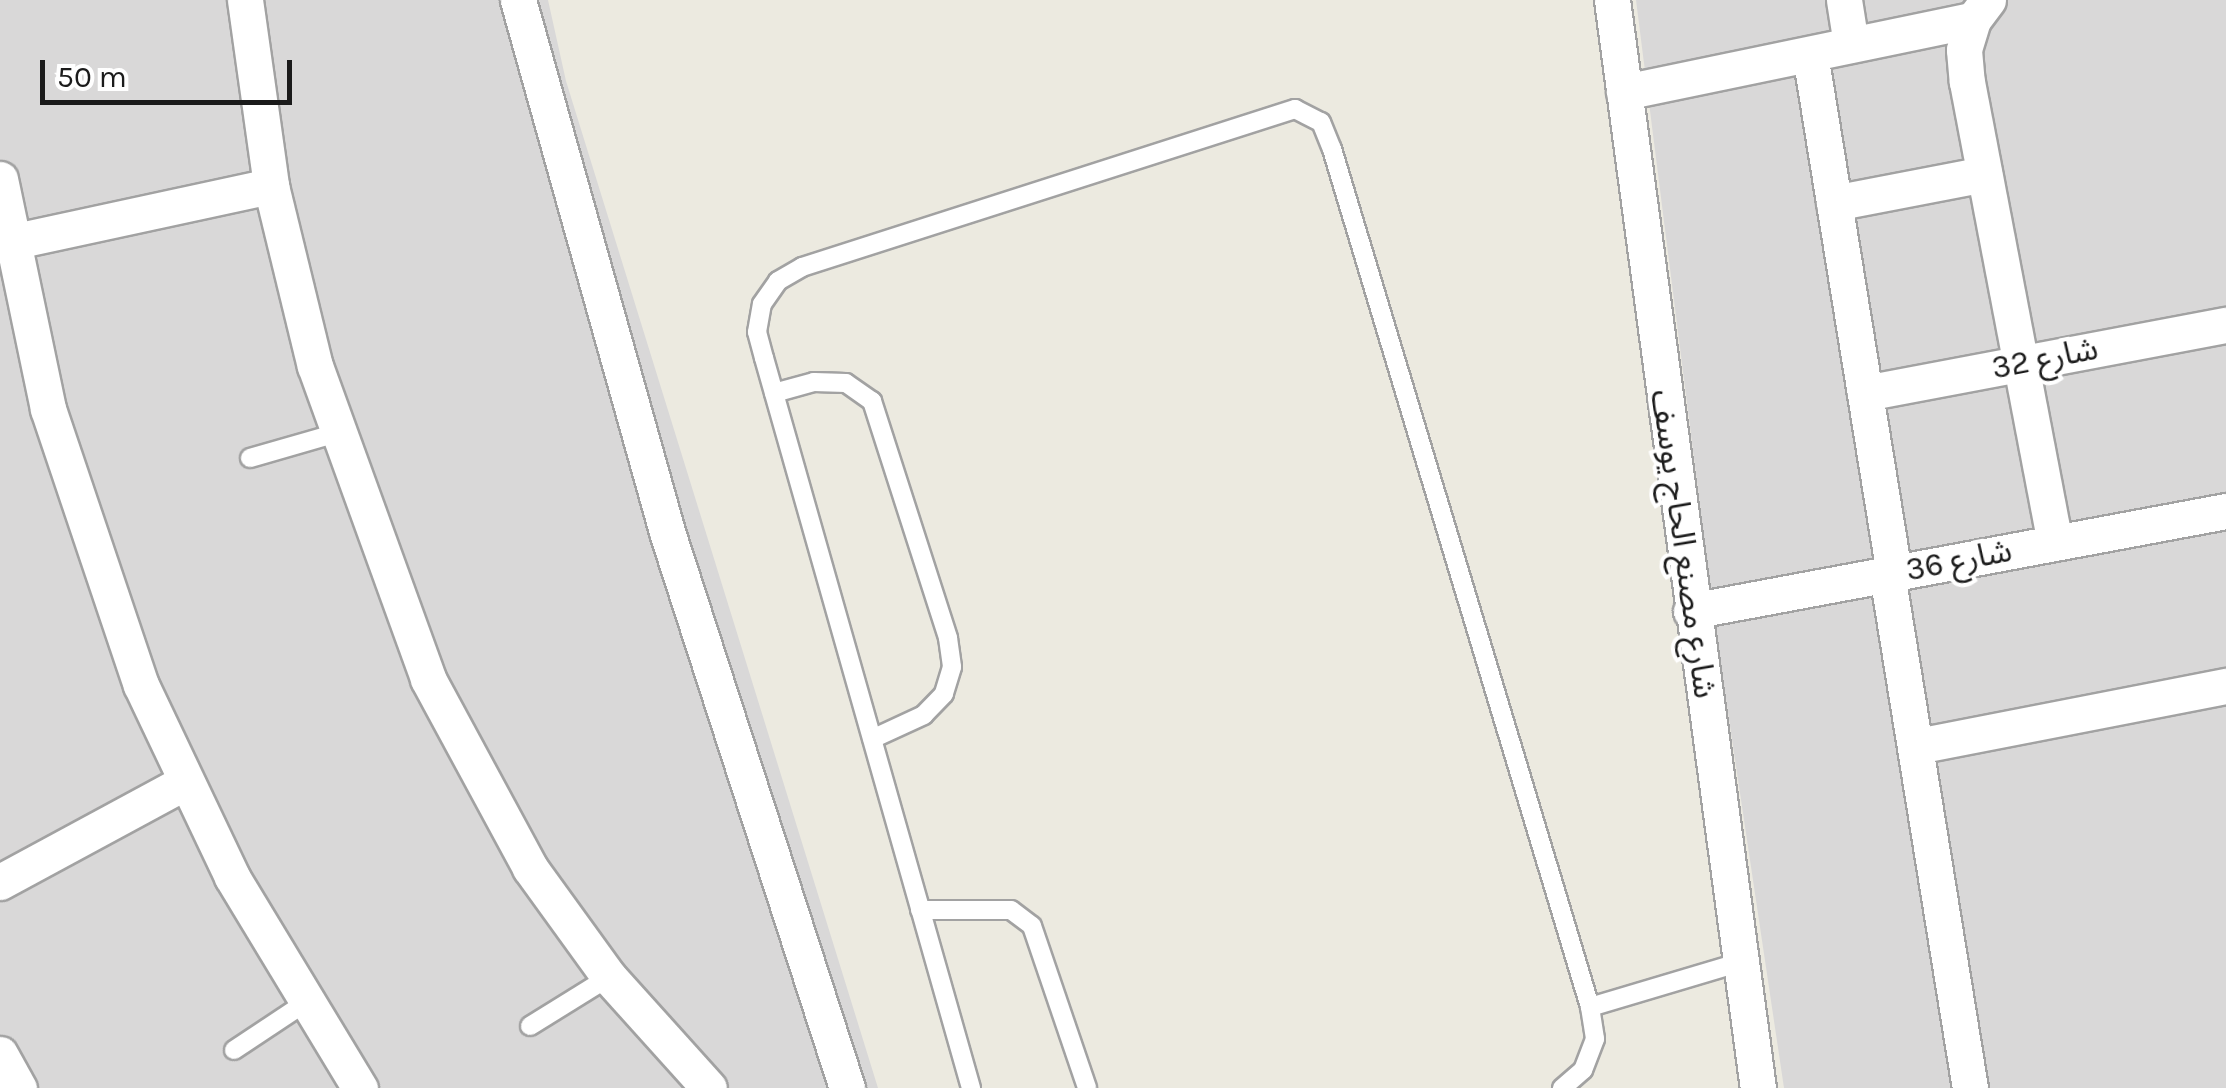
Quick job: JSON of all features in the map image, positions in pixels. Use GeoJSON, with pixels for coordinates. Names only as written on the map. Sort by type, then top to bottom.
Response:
{"type":"FeatureCollection","features":[{"type":"Feature","properties":{"kind":"street"},"geometry":{"type":"LineString","coordinates":[[245,0],[271,186],[336,433],[402,617],[456,739],[530,868],[609,977],[709,1088]]}},
{"type":"Feature","properties":{"kind":"street"},"geometry":{"type":"LineString","coordinates":[[518,0],[674,553],[846,1088]]}},
{"type":"Feature","properties":{"kind":"street","name":"شارع مصنع الحاج يوسف"},"geometry":{"type":"LineString","coordinates":[[1612,0],[1758,1088]]}},
{"type":"Feature","properties":{"kind":"street"},"geometry":{"type":"LineString","coordinates":[[1844,0],[1851,44]]}},
{"type":"Feature","properties":{"kind":"street"},"geometry":{"type":"LineString","coordinates":[[1624,92],[1810,54],[1981,10]]}},
{"type":"Feature","properties":{"kind":"street"},"geometry":{"type":"LineString","coordinates":[[1981,10],[1964,50],[2055,543]]}},
{"type":"Feature","properties":{"kind":"street"},"geometry":{"type":"LineString","coordinates":[[1810,54],[1970,1088]]}},
{"type":"Feature","properties":{"kind":"street"},"geometry":{"type":"LineString","coordinates":[[1834,203],[1984,174]]}},
{"type":"Feature","properties":{"kind":"street"},"geometry":{"type":"LineString","coordinates":[[0,179],[5,243],[75,502],[141,684],[185,782],[305,1004],[360,1088]]}},
{"type":"Feature","properties":{"kind":"street"},"geometry":{"type":"LineString","coordinates":[[5,243],[271,186]]}},
{"type":"Feature","properties":{"kind":"street","name":"شارع 32"},"geometry":{"type":"LineString","coordinates":[[1865,393],[2226,325]]}},
{"type":"Feature","properties":{"kind":"street","name":"شارع 36"},"geometry":{"type":"LineString","coordinates":[[1692,611],[2226,511]]}},
{"type":"Feature","properties":{"kind":"street"},"geometry":{"type":"LineString","coordinates":[[1917,746],[2226,686]]}},
{"type":"Feature","properties":{"kind":"street"},"geometry":{"type":"LineString","coordinates":[[0,882],[185,782]]}},
{"type":"Feature","properties":{"kind":"street"},"geometry":{"type":"LineString","coordinates":[[0,1054],[19,1088]]}},
{"type":"Feature","properties":{"kind":"lane"},"geometry":{"type":"LineString","coordinates":[[972,1088],[757,332],[762,304],[778,281],[802,266],[1267,114],[1295,109],[1321,122],[1590,1007],[1595,1039],[1583,1070],[1562,1088]]}},
{"type":"Feature","properties":{"kind":"lane"},"geometry":{"type":"LineString","coordinates":[[774,393],[814,382],[846,384],[872,402],[948,638],[952,667],[944,694],[924,715],[872,739]]}},
{"type":"Feature","properties":{"kind":"lane"},"geometry":{"type":"LineString","coordinates":[[250,458],[336,433]]}},
{"type":"Feature","properties":{"kind":"lane"},"geometry":{"type":"LineString","coordinates":[[920,910],[998,908],[1032,926],[1087,1088]]}},
{"type":"Feature","properties":{"kind":"lane"},"geometry":{"type":"LineString","coordinates":[[1590,1007],[1741,962]]}},
{"type":"Feature","properties":{"kind":"lane"},"geometry":{"type":"LineString","coordinates":[[530,1026],[609,977]]}},
{"type":"Feature","properties":{"kind":"lane"},"geometry":{"type":"LineString","coordinates":[[234,1050],[305,1004]]}},
{"type":"Feature","properties":{"kind":"shaded area"},"geometry":{"type":"Polygon","coordinates":[[[0,0],[548,0],[566,81],[878,1088],[0,1088],[0,0]]]}},
{"type":"Feature","properties":{"kind":"shaded area"},"geometry":{"type":"Polygon","coordinates":[[[1636,0],[2226,0],[2226,1088],[1784,1088],[1716,632],[1636,0]]]}}]}
